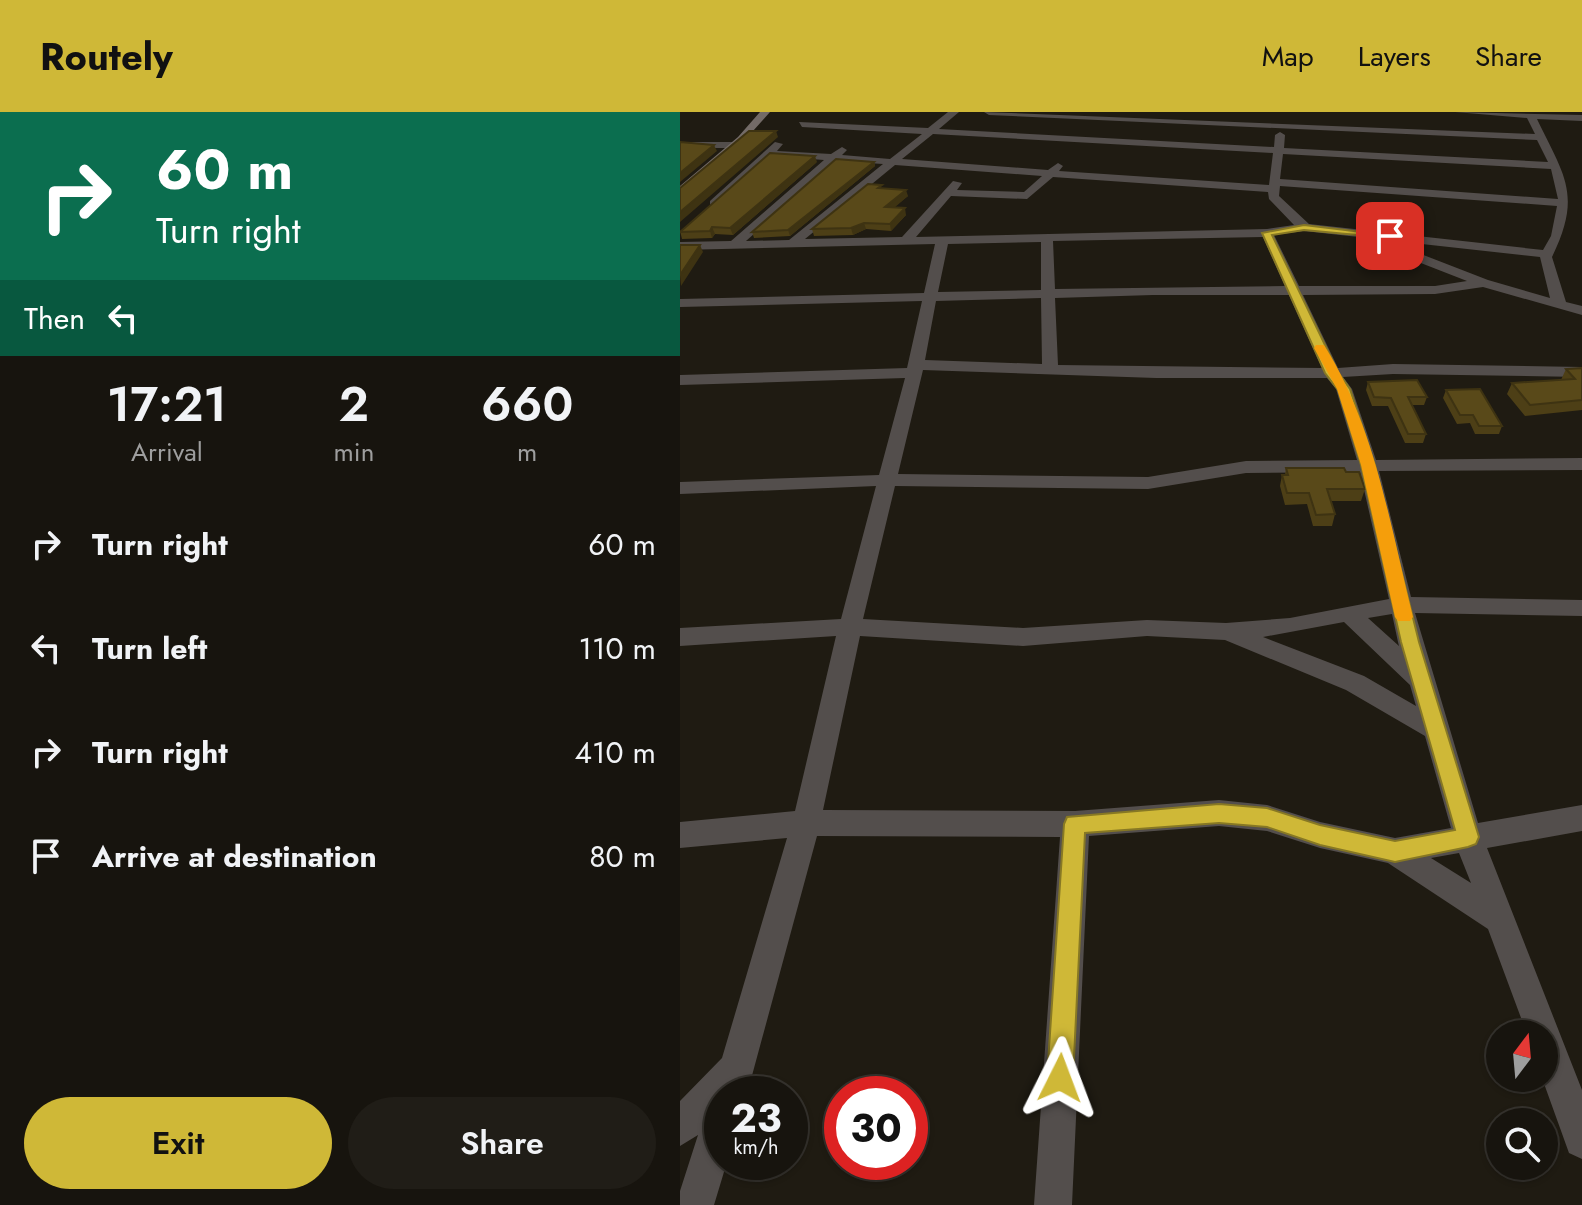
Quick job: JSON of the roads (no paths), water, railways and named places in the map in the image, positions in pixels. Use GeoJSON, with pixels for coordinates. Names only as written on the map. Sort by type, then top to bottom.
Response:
{"type":"FeatureCollection","features":[{"type":"Feature","properties":{"kind":"street"},"geometry":{"type":"LineString","coordinates":[[680,192],[734,145],[765,112]]}},
{"type":"Feature","properties":{"kind":"street"},"geometry":{"type":"LineString","coordinates":[[707,209],[817,112]]}},
{"type":"Feature","properties":{"kind":"street"},"geometry":{"type":"LineString","coordinates":[[858,136],[886,112]]}},
{"type":"Feature","properties":{"kind":"street"},"geometry":{"type":"LineString","coordinates":[[792,244],[954,112]]}},
{"type":"Feature","properties":{"kind":"street"},"geometry":{"type":"LineString","coordinates":[[989,112],[1172,117],[1280,127],[1400,126],[1540,137]]}},
{"type":"Feature","properties":{"kind":"street"},"geometry":{"type":"LineString","coordinates":[[1277,112],[1279,150],[1273,197],[1304,227],[1413,253],[1454,271],[1491,272],[1559,304],[1582,311]]}},
{"type":"Feature","properties":{"kind":"street"},"geometry":{"type":"LineString","coordinates":[[1460,112],[1577,116]]}},
{"type":"Feature","properties":{"kind":"street"},"geometry":{"type":"LineString","coordinates":[[994,146],[1028,113]]}},
{"type":"Feature","properties":{"kind":"street"},"geometry":{"type":"LineString","coordinates":[[1071,151],[1102,115]]}},
{"type":"Feature","properties":{"kind":"street"},"geometry":{"type":"LineString","coordinates":[[680,303],[1046,293],[1435,290],[1547,255],[1564,235],[1567,196],[1531,116]]}},
{"type":"Feature","properties":{"kind":"street"},"geometry":{"type":"LineString","coordinates":[[1148,155],[1172,117]]}},
{"type":"Feature","properties":{"kind":"street"},"geometry":{"type":"LineString","coordinates":[[793,131],[870,127],[1556,166]]}},
{"type":"Feature","properties":{"kind":"street"},"geometry":{"type":"LineString","coordinates":[[680,145],[734,145]]}},
{"type":"Feature","properties":{"kind":"street"},"geometry":{"type":"LineString","coordinates":[[734,245],[847,146]]}},
{"type":"Feature","properties":{"kind":"street"},"geometry":{"type":"LineString","coordinates":[[768,153],[1566,203]]}},
{"type":"Feature","properties":{"kind":"street"},"geometry":{"type":"LineString","coordinates":[[906,241],[983,156]]}},
{"type":"Feature","properties":{"kind":"street"},"geometry":{"type":"LineString","coordinates":[[948,193],[1027,196],[1062,161]]}},
{"type":"Feature","properties":{"kind":"street"},"geometry":{"type":"LineString","coordinates":[[1134,178],[1141,167]]}},
{"type":"Feature","properties":{"kind":"street"},"geometry":{"type":"LineString","coordinates":[[680,246],[1267,233],[1304,227],[1547,255]]}},
{"type":"Feature","properties":{"kind":"street"},"geometry":{"type":"LineString","coordinates":[[1267,233],[1332,373],[1344,389],[1368,465],[1401,605],[1468,837],[1539,1020]]}},
{"type":"Feature","properties":{"kind":"street"},"geometry":{"type":"LineString","coordinates":[[1047,238],[1050,370]]}},
{"type":"Feature","properties":{"kind":"street"},"geometry":{"type":"LineString","coordinates":[[734,1076],[806,823],[850,627],[915,369],[942,240]]}},
{"type":"Feature","properties":{"kind":"street"},"geometry":{"type":"LineString","coordinates":[[1547,255],[1559,304]]}},
{"type":"Feature","properties":{"kind":"street"},"geometry":{"type":"LineString","coordinates":[[680,380],[915,369],[1582,372]]}},
{"type":"Feature","properties":{"kind":"street"},"geometry":{"type":"LineString","coordinates":[[680,488],[888,480],[1148,483],[1246,467],[1582,464]]}},
{"type":"Feature","properties":{"kind":"street"},"geometry":{"type":"LineString","coordinates":[[680,637],[850,627],[1023,637],[1147,628],[1226,632],[1290,626],[1401,605],[1582,608]]}},
{"type":"Feature","properties":{"kind":"street"},"geometry":{"type":"LineString","coordinates":[[1348,613],[1422,681]]}},
{"type":"Feature","properties":{"kind":"street"},"geometry":{"type":"LineString","coordinates":[[1226,632],[1355,683],[1437,730]]}},
{"type":"Feature","properties":{"kind":"street"},"geometry":{"type":"LineString","coordinates":[[680,835],[806,823],[1075,824],[1219,813],[1267,818],[1320,835],[1395,851],[1501,920]]}},
{"type":"Feature","properties":{"kind":"street"},"geometry":{"type":"LineString","coordinates":[[1395,851],[1582,818]]}},
{"type":"Feature","properties":{"kind":"street"},"geometry":{"type":"LineString","coordinates":[[1053,1205],[1075,824]]}},
{"type":"Feature","properties":{"kind":"street"},"geometry":{"type":"LineString","coordinates":[[1558,1073],[1582,1140]]}},
{"type":"Feature","properties":{"kind":"street"},"geometry":{"type":"LineString","coordinates":[[680,1128],[704,1106]]}},
{"type":"Feature","properties":{"kind":"street"},"geometry":{"type":"LineString","coordinates":[[695,1205],[704,1176]]}}]}
